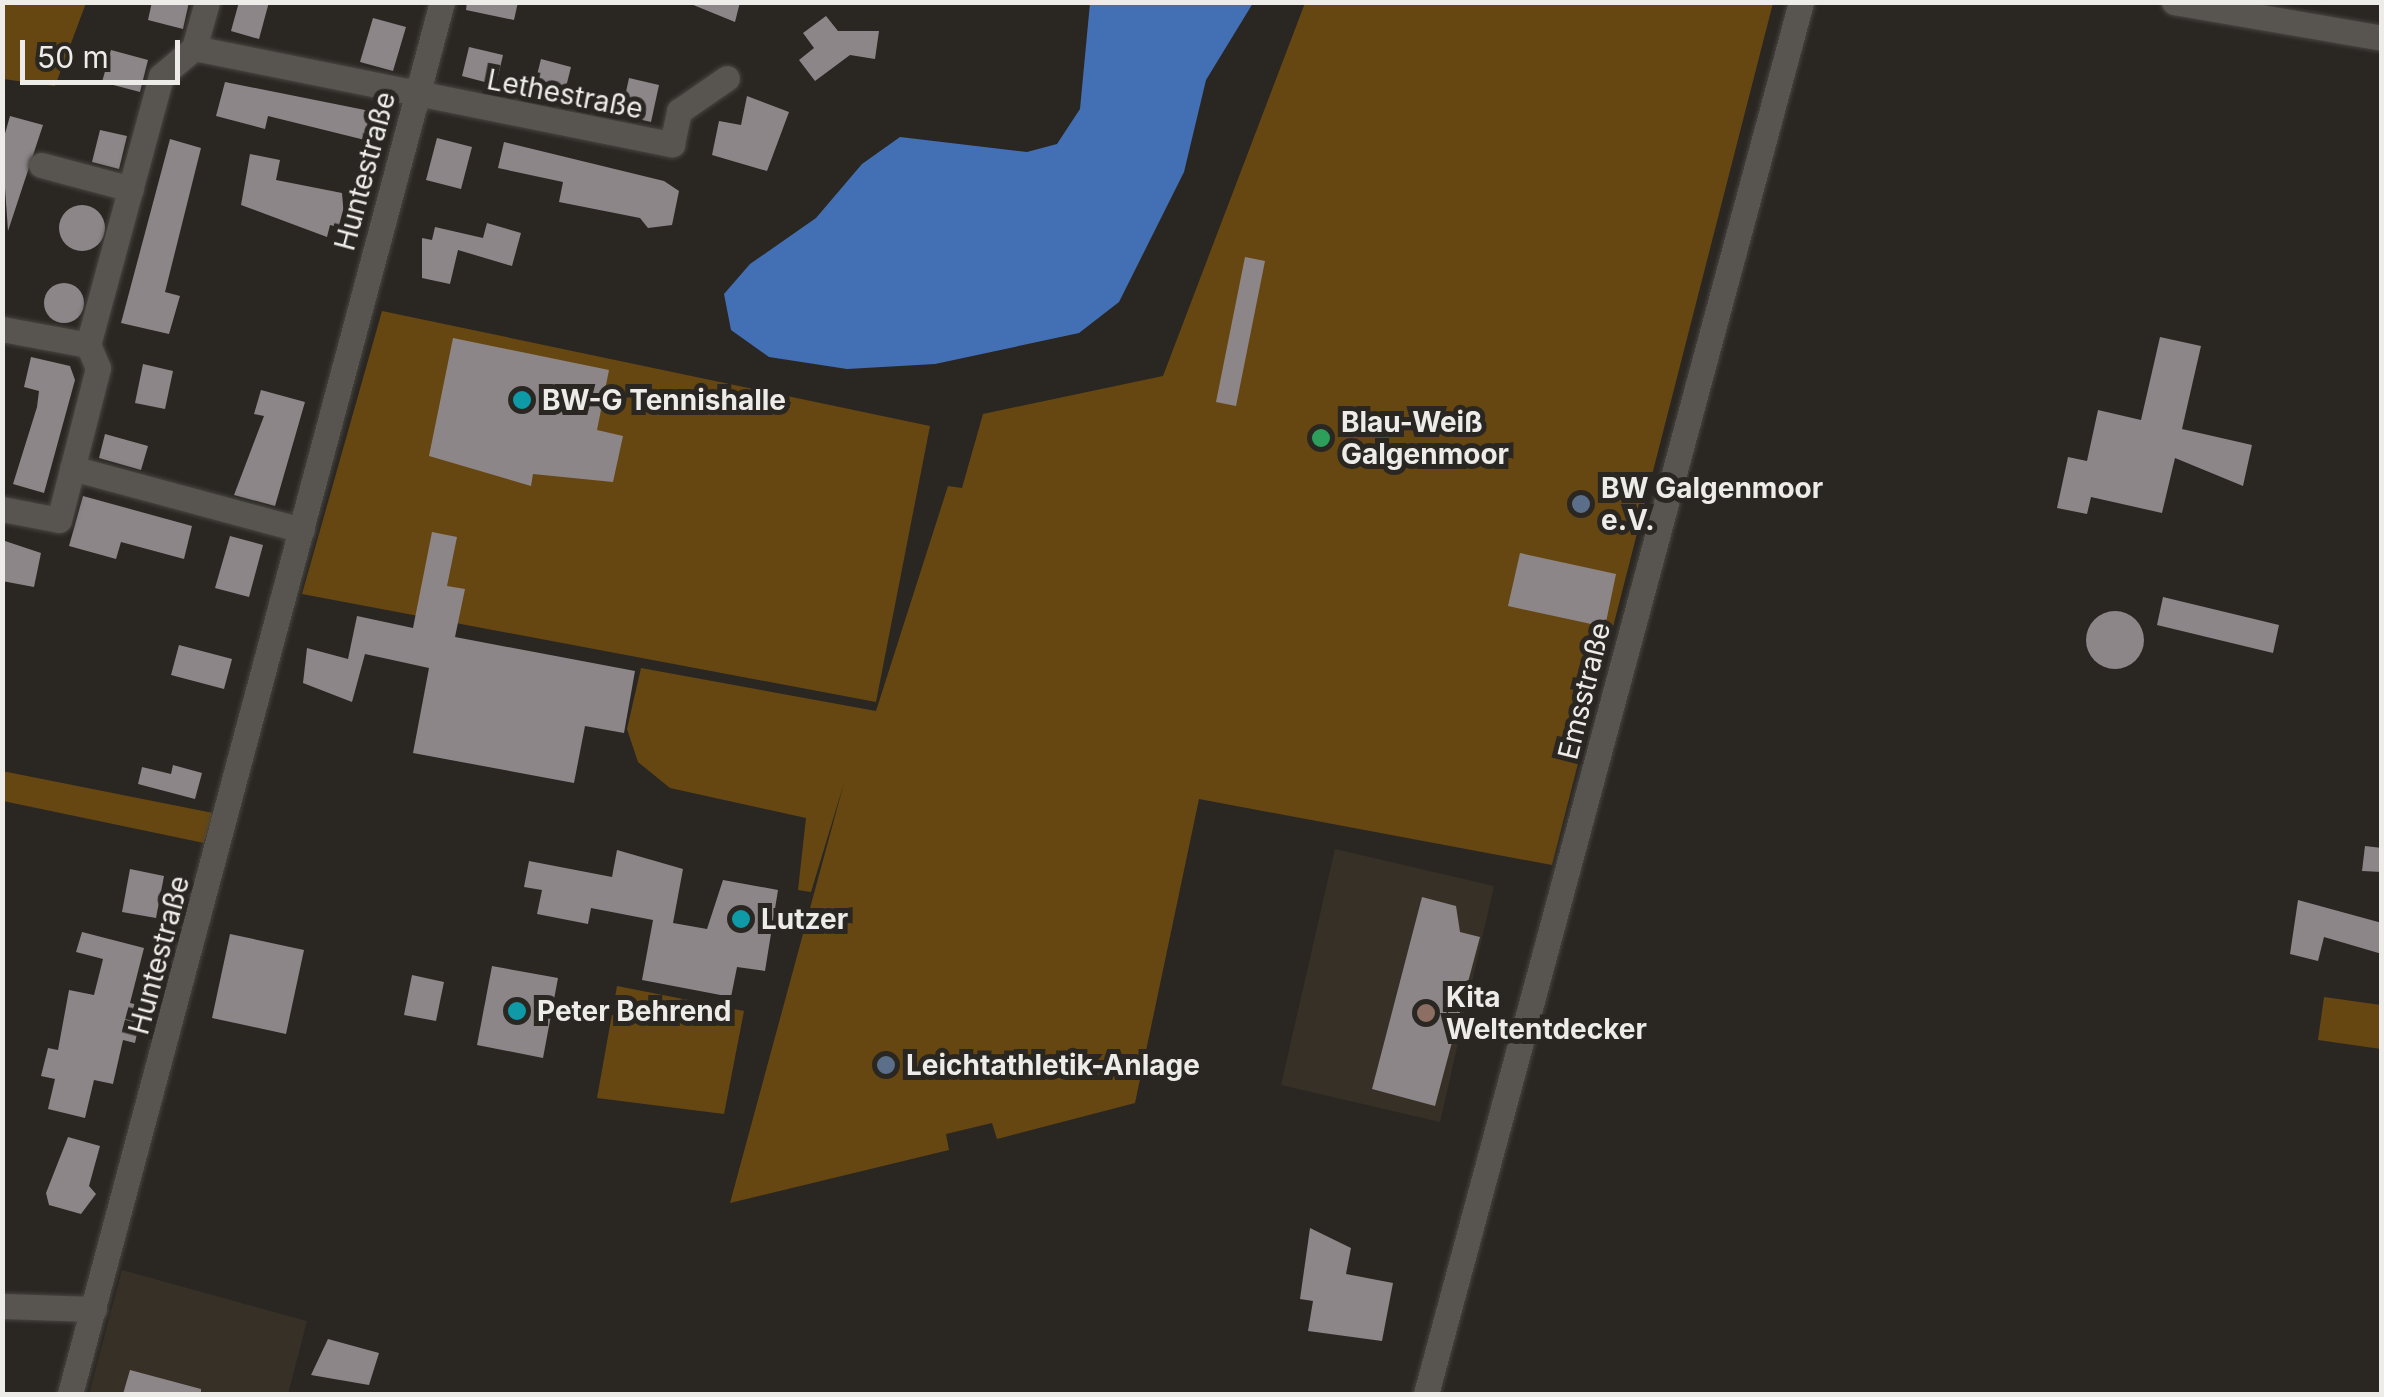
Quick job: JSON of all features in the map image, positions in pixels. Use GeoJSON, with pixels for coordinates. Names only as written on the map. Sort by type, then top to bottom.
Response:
{"type":"FeatureCollection","features":[{"type":"Feature","properties":{"kind":"street"},"geometry":{"type":"LineString","coordinates":[[2,509],[60,520],[98,368],[88,345],[160,76],[194,48],[207,2]]}},
{"type":"Feature","properties":{"kind":"street","name":"Huntestraße"},"geometry":{"type":"LineString","coordinates":[[70,1394],[442,2]]}},
{"type":"Feature","properties":{"kind":"street","name":"Emsstraße"},"geometry":{"type":"LineString","coordinates":[[1426,1394],[1800,2]]}},
{"type":"Feature","properties":{"kind":"street"},"geometry":{"type":"LineString","coordinates":[[2174,2],[2382,38]]}},
{"type":"Feature","properties":{"kind":"street"},"geometry":{"type":"LineString","coordinates":[[194,48],[416,95]]}},
{"type":"Feature","properties":{"kind":"street","name":"Lethestraße"},"geometry":{"type":"LineString","coordinates":[[416,95],[672,144],[679,112],[727,78]]}},
{"type":"Feature","properties":{"kind":"street"},"geometry":{"type":"LineString","coordinates":[[41,165],[131,190]]}},
{"type":"Feature","properties":{"kind":"street"},"geometry":{"type":"LineString","coordinates":[[2,330],[88,345]]}},
{"type":"Feature","properties":{"kind":"street"},"geometry":{"type":"LineString","coordinates":[[72,468],[302,530]]}},
{"type":"Feature","properties":{"kind":"street"},"geometry":{"type":"LineString","coordinates":[[2,1306],[94,1310]]}},
{"type":"Feature","properties":{"kind":"shaded area"},"geometry":{"type":"Polygon","coordinates":[[[3,2],[86,3],[55,86],[3,79],[3,2]]]}},
{"type":"Feature","properties":{"kind":"shaded area","name":"Blau-Weiß Galgenmoor"},"geometry":{"type":"Polygon","coordinates":[[[1305,3],[1773,3],[1552,865],[1199,799],[1135,1103],[997,1139],[992,1123],[946,1134],[949,1150],[730,1203],[844,783],[811,892],[798,890],[806,818],[670,788],[638,762],[627,729],[641,668],[876,711],[948,486],[962,488],[983,414],[1163,376],[1305,3]]]}},
{"type":"Feature","properties":{"kind":"shaded area"},"geometry":{"type":"Polygon","coordinates":[[[382,311],[930,426],[876,702],[302,594],[382,311]]]}},
{"type":"Feature","properties":{"kind":"shaded area"},"geometry":{"type":"Polygon","coordinates":[[[2,771],[213,813],[204,843],[3,801],[2,771]]]}},
{"type":"Feature","properties":{"kind":"shaded area"},"geometry":{"type":"Polygon","coordinates":[[[1335,849],[1494,886],[1440,1122],[1281,1085],[1335,849]]]}},
{"type":"Feature","properties":{"kind":"shaded area"},"geometry":{"type":"Polygon","coordinates":[[[617,986],[744,1011],[724,1114],[597,1098],[617,986]]]}},
{"type":"Feature","properties":{"kind":"shaded area"},"geometry":{"type":"Polygon","coordinates":[[[2324,997],[2381,1005],[2381,1049],[2318,1040],[2324,997]]]}},
{"type":"Feature","properties":{"kind":"shaded area"},"geometry":{"type":"Polygon","coordinates":[[[122,1270],[307,1321],[288,1394],[89,1394],[122,1270]]]}},
{"type":"Feature","properties":{"kind":"water"},"geometry":{"type":"Polygon","coordinates":[[[1090,3],[1253,3],[1206,80],[1184,172],[1119,302],[1079,333],[935,364],[847,369],[769,357],[731,330],[724,294],[750,264],[816,218],[862,164],[900,137],[1027,152],[1057,144],[1080,109],[1090,3]]]}},
{"type":"Feature","properties":{"kind":"building"},"geometry":{"type":"Polygon","coordinates":[[[152,2],[189,2],[183,29],[148,20],[152,2]]]}},
{"type":"Feature","properties":{"kind":"building"},"geometry":{"type":"Polygon","coordinates":[[[239,2],[269,2],[259,39],[231,31],[239,2]]]}},
{"type":"Feature","properties":{"kind":"building"},"geometry":{"type":"Polygon","coordinates":[[[467,2],[518,2],[514,20],[466,10],[467,2]]]}},
{"type":"Feature","properties":{"kind":"building"},"geometry":{"type":"Polygon","coordinates":[[[686,2],[740,2],[735,22],[686,2]]]}},
{"type":"Feature","properties":{"kind":"building"},"geometry":{"type":"Polygon","coordinates":[[[826,16],[838,31],[879,31],[875,59],[850,55],[815,81],[799,60],[814,48],[803,33],[826,16]]]}},
{"type":"Feature","properties":{"kind":"building"},"geometry":{"type":"Polygon","coordinates":[[[373,18],[406,27],[393,71],[360,62],[373,18]]]}},
{"type":"Feature","properties":{"kind":"building"},"geometry":{"type":"Polygon","coordinates":[[[469,47],[503,55],[496,85],[462,76],[469,47]]]}},
{"type":"Feature","properties":{"kind":"building"},"geometry":{"type":"Polygon","coordinates":[[[111,50],[148,60],[140,92],[102,82],[111,50]]]}},
{"type":"Feature","properties":{"kind":"building"},"geometry":{"type":"Polygon","coordinates":[[[541,59],[571,67],[562,103],[532,95],[541,59]]]}},
{"type":"Feature","properties":{"kind":"building"},"geometry":{"type":"Polygon","coordinates":[[[629,78],[659,85],[651,122],[621,115],[629,78]]]}},
{"type":"Feature","properties":{"kind":"building"},"geometry":{"type":"Polygon","coordinates":[[[225,82],[385,114],[377,143],[268,116],[265,129],[216,116],[225,82]]]}},
{"type":"Feature","properties":{"kind":"building"},"geometry":{"type":"Polygon","coordinates":[[[747,96],[789,112],[767,171],[712,155],[719,121],[741,125],[747,96]]]}},
{"type":"Feature","properties":{"kind":"building"},"geometry":{"type":"Polygon","coordinates":[[[10,116],[43,125],[8,231],[2,144],[10,116]]]}},
{"type":"Feature","properties":{"kind":"building"},"geometry":{"type":"Polygon","coordinates":[[[100,130],[127,136],[119,169],[92,162],[100,130]]]}},
{"type":"Feature","properties":{"kind":"building"},"geometry":{"type":"Polygon","coordinates":[[[437,138],[472,147],[461,189],[426,180],[437,138]]]}},
{"type":"Feature","properties":{"kind":"building"},"geometry":{"type":"Polygon","coordinates":[[[170,139],[201,148],[165,292],[180,296],[169,334],[121,323],[170,139]]]}},
{"type":"Feature","properties":{"kind":"building"},"geometry":{"type":"Polygon","coordinates":[[[504,142],[664,181],[679,191],[672,225],[648,228],[640,218],[559,202],[563,182],[498,168],[504,142]]]}},
{"type":"Feature","properties":{"kind":"building"},"geometry":{"type":"Polygon","coordinates":[[[250,154],[280,160],[276,180],[342,193],[345,229],[330,225],[327,237],[241,205],[250,154]]]}},
{"type":"Feature","properties":{"kind":"building"},"geometry":{"type":"Polygon","coordinates":[[[82,205],[98,212],[105,228],[98,244],[82,251],[66,244],[59,228],[66,212],[82,205]]]}},
{"type":"Feature","properties":{"kind":"building"},"geometry":{"type":"Polygon","coordinates":[[[487,223],[521,233],[512,266],[458,250],[450,284],[422,278],[422,238],[432,240],[435,227],[483,238],[487,223]]]}},
{"type":"Feature","properties":{"kind":"building"},"geometry":{"type":"Polygon","coordinates":[[[1245,257],[1265,261],[1236,406],[1216,402],[1245,257]]]}},
{"type":"Feature","properties":{"kind":"building"},"geometry":{"type":"Polygon","coordinates":[[[64,283],[78,289],[84,303],[78,317],[64,323],[50,317],[44,303],[50,289],[64,283]]]}},
{"type":"Feature","properties":{"kind":"building"},"geometry":{"type":"Polygon","coordinates":[[[2160,337],[2201,346],[2182,429],[2252,445],[2243,486],[2175,458],[2162,513],[2091,497],[2087,514],[2057,508],[2068,457],[2087,461],[2098,410],[2141,420],[2160,337]]]}},
{"type":"Feature","properties":{"kind":"building","name":"BW-G Tennishalle"},"geometry":{"type":"Polygon","coordinates":[[[453,338],[609,370],[597,430],[623,436],[613,482],[533,474],[531,486],[429,456],[453,338]]]}},
{"type":"Feature","properties":{"kind":"building"},"geometry":{"type":"Polygon","coordinates":[[[31,357],[70,366],[75,380],[44,493],[13,484],[37,407],[39,391],[24,387],[31,357]]]}},
{"type":"Feature","properties":{"kind":"building"},"geometry":{"type":"Polygon","coordinates":[[[143,364],[173,371],[165,409],[135,403],[143,364]]]}},
{"type":"Feature","properties":{"kind":"building"},"geometry":{"type":"Polygon","coordinates":[[[261,390],[305,402],[275,506],[234,495],[264,416],[254,414],[261,390]]]}},
{"type":"Feature","properties":{"kind":"building"},"geometry":{"type":"Polygon","coordinates":[[[105,434],[148,446],[141,470],[99,458],[105,434]]]}},
{"type":"Feature","properties":{"kind":"building"},"geometry":{"type":"Polygon","coordinates":[[[83,496],[192,526],[184,559],[121,542],[116,559],[69,546],[83,496]]]}},
{"type":"Feature","properties":{"kind":"building"},"geometry":{"type":"Polygon","coordinates":[[[432,532],[457,537],[447,586],[465,589],[455,637],[635,671],[624,733],[585,726],[574,783],[413,753],[429,668],[365,654],[352,702],[303,683],[307,648],[348,659],[357,616],[413,628],[432,532]]]}},
{"type":"Feature","properties":{"kind":"building"},"geometry":{"type":"Polygon","coordinates":[[[230,536],[263,545],[249,597],[215,588],[230,536]]]}},
{"type":"Feature","properties":{"kind":"building"},"geometry":{"type":"Polygon","coordinates":[[[2,540],[41,553],[34,587],[2,581],[2,540]]]}},
{"type":"Feature","properties":{"kind":"building"},"geometry":{"type":"Polygon","coordinates":[[[1520,553],[1616,574],[1605,627],[1508,606],[1520,553]]]}},
{"type":"Feature","properties":{"kind":"building"},"geometry":{"type":"Polygon","coordinates":[[[2163,597],[2279,625],[2273,653],[2157,625],[2163,597]]]}},
{"type":"Feature","properties":{"kind":"building"},"geometry":{"type":"Polygon","coordinates":[[[2115,611],[2135,620],[2144,640],[2135,660],[2115,669],[2095,660],[2086,640],[2095,620],[2115,611]]]}},
{"type":"Feature","properties":{"kind":"building"},"geometry":{"type":"Polygon","coordinates":[[[179,645],[232,659],[224,689],[171,675],[179,645]]]}},
{"type":"Feature","properties":{"kind":"building"},"geometry":{"type":"Polygon","coordinates":[[[173,765],[202,773],[195,799],[138,784],[142,767],[171,774],[173,765]]]}},
{"type":"Feature","properties":{"kind":"building"},"geometry":{"type":"Polygon","coordinates":[[[2365,846],[2382,848],[2382,872],[2362,871],[2365,846]]]}},
{"type":"Feature","properties":{"kind":"building"},"geometry":{"type":"Polygon","coordinates":[[[617,850],[683,869],[673,923],[707,929],[723,880],[778,890],[765,971],[737,967],[731,997],[642,980],[653,920],[591,908],[588,924],[537,914],[542,890],[524,887],[529,861],[612,877],[617,850]]]}},
{"type":"Feature","properties":{"kind":"building"},"geometry":{"type":"Polygon","coordinates":[[[130,869],[164,876],[156,918],[122,912],[130,869]]]}},
{"type":"Feature","properties":{"kind":"building","name":"Kita Weltentdecker"},"geometry":{"type":"Polygon","coordinates":[[[1422,897],[1456,906],[1460,932],[1480,937],[1435,1106],[1372,1089],[1422,897]]]}},
{"type":"Feature","properties":{"kind":"building"},"geometry":{"type":"Polygon","coordinates":[[[2298,900],[2382,923],[2382,954],[2324,937],[2318,961],[2290,954],[2298,900]]]}},
{"type":"Feature","properties":{"kind":"building"},"geometry":{"type":"Polygon","coordinates":[[[82,932],[144,948],[130,1003],[143,1006],[135,1043],[123,1040],[113,1084],[94,1080],[85,1118],[48,1109],[55,1079],[41,1076],[48,1048],[58,1050],[69,990],[94,995],[103,959],[76,952],[82,932]]]}},
{"type":"Feature","properties":{"kind":"building"},"geometry":{"type":"Polygon","coordinates":[[[230,934],[304,950],[286,1034],[212,1018],[230,934]]]}},
{"type":"Feature","properties":{"kind":"building","name":"Peter Behrend"},"geometry":{"type":"Polygon","coordinates":[[[492,966],[558,978],[543,1058],[477,1045],[492,966]]]}},
{"type":"Feature","properties":{"kind":"building"},"geometry":{"type":"Polygon","coordinates":[[[412,975],[444,982],[436,1021],[404,1015],[412,975]]]}},
{"type":"Feature","properties":{"kind":"building"},"geometry":{"type":"Polygon","coordinates":[[[68,1137],[100,1146],[89,1186],[96,1194],[81,1214],[49,1205],[46,1193],[68,1137]]]}},
{"type":"Feature","properties":{"kind":"building"},"geometry":{"type":"Polygon","coordinates":[[[1310,1228],[1351,1248],[1346,1274],[1393,1283],[1382,1341],[1308,1331],[1313,1301],[1300,1299],[1310,1228]]]}},
{"type":"Feature","properties":{"kind":"building"},"geometry":{"type":"Polygon","coordinates":[[[328,1339],[379,1353],[369,1385],[311,1375],[328,1339]]]}},
{"type":"Feature","properties":{"kind":"building"},"geometry":{"type":"Polygon","coordinates":[[[130,1370],[201,1389],[201,1394],[123,1394],[130,1370]]]}},
{"type":"Feature","properties":{"kind":"place","name":"BW-G Tennishalle"},"geometry":{"type":"Point","coordinates":[522,400]}},
{"type":"Feature","properties":{"kind":"place","name":"Blau-Weiß Galgenmoor"},"geometry":{"type":"Point","coordinates":[1321,438]}},
{"type":"Feature","properties":{"kind":"place","name":"BW Galgenmoor e.V."},"geometry":{"type":"Point","coordinates":[1581,504]}},
{"type":"Feature","properties":{"kind":"place","name":"Lutzer"},"geometry":{"type":"Point","coordinates":[741,919]}},
{"type":"Feature","properties":{"kind":"place","name":"Peter Behrend"},"geometry":{"type":"Point","coordinates":[517,1011]}},
{"type":"Feature","properties":{"kind":"place","name":"Kita Weltentdecker"},"geometry":{"type":"Point","coordinates":[1426,1013]}},
{"type":"Feature","properties":{"kind":"place","name":"Leichtathletik-Anlage"},"geometry":{"type":"Point","coordinates":[886,1065]}}]}
